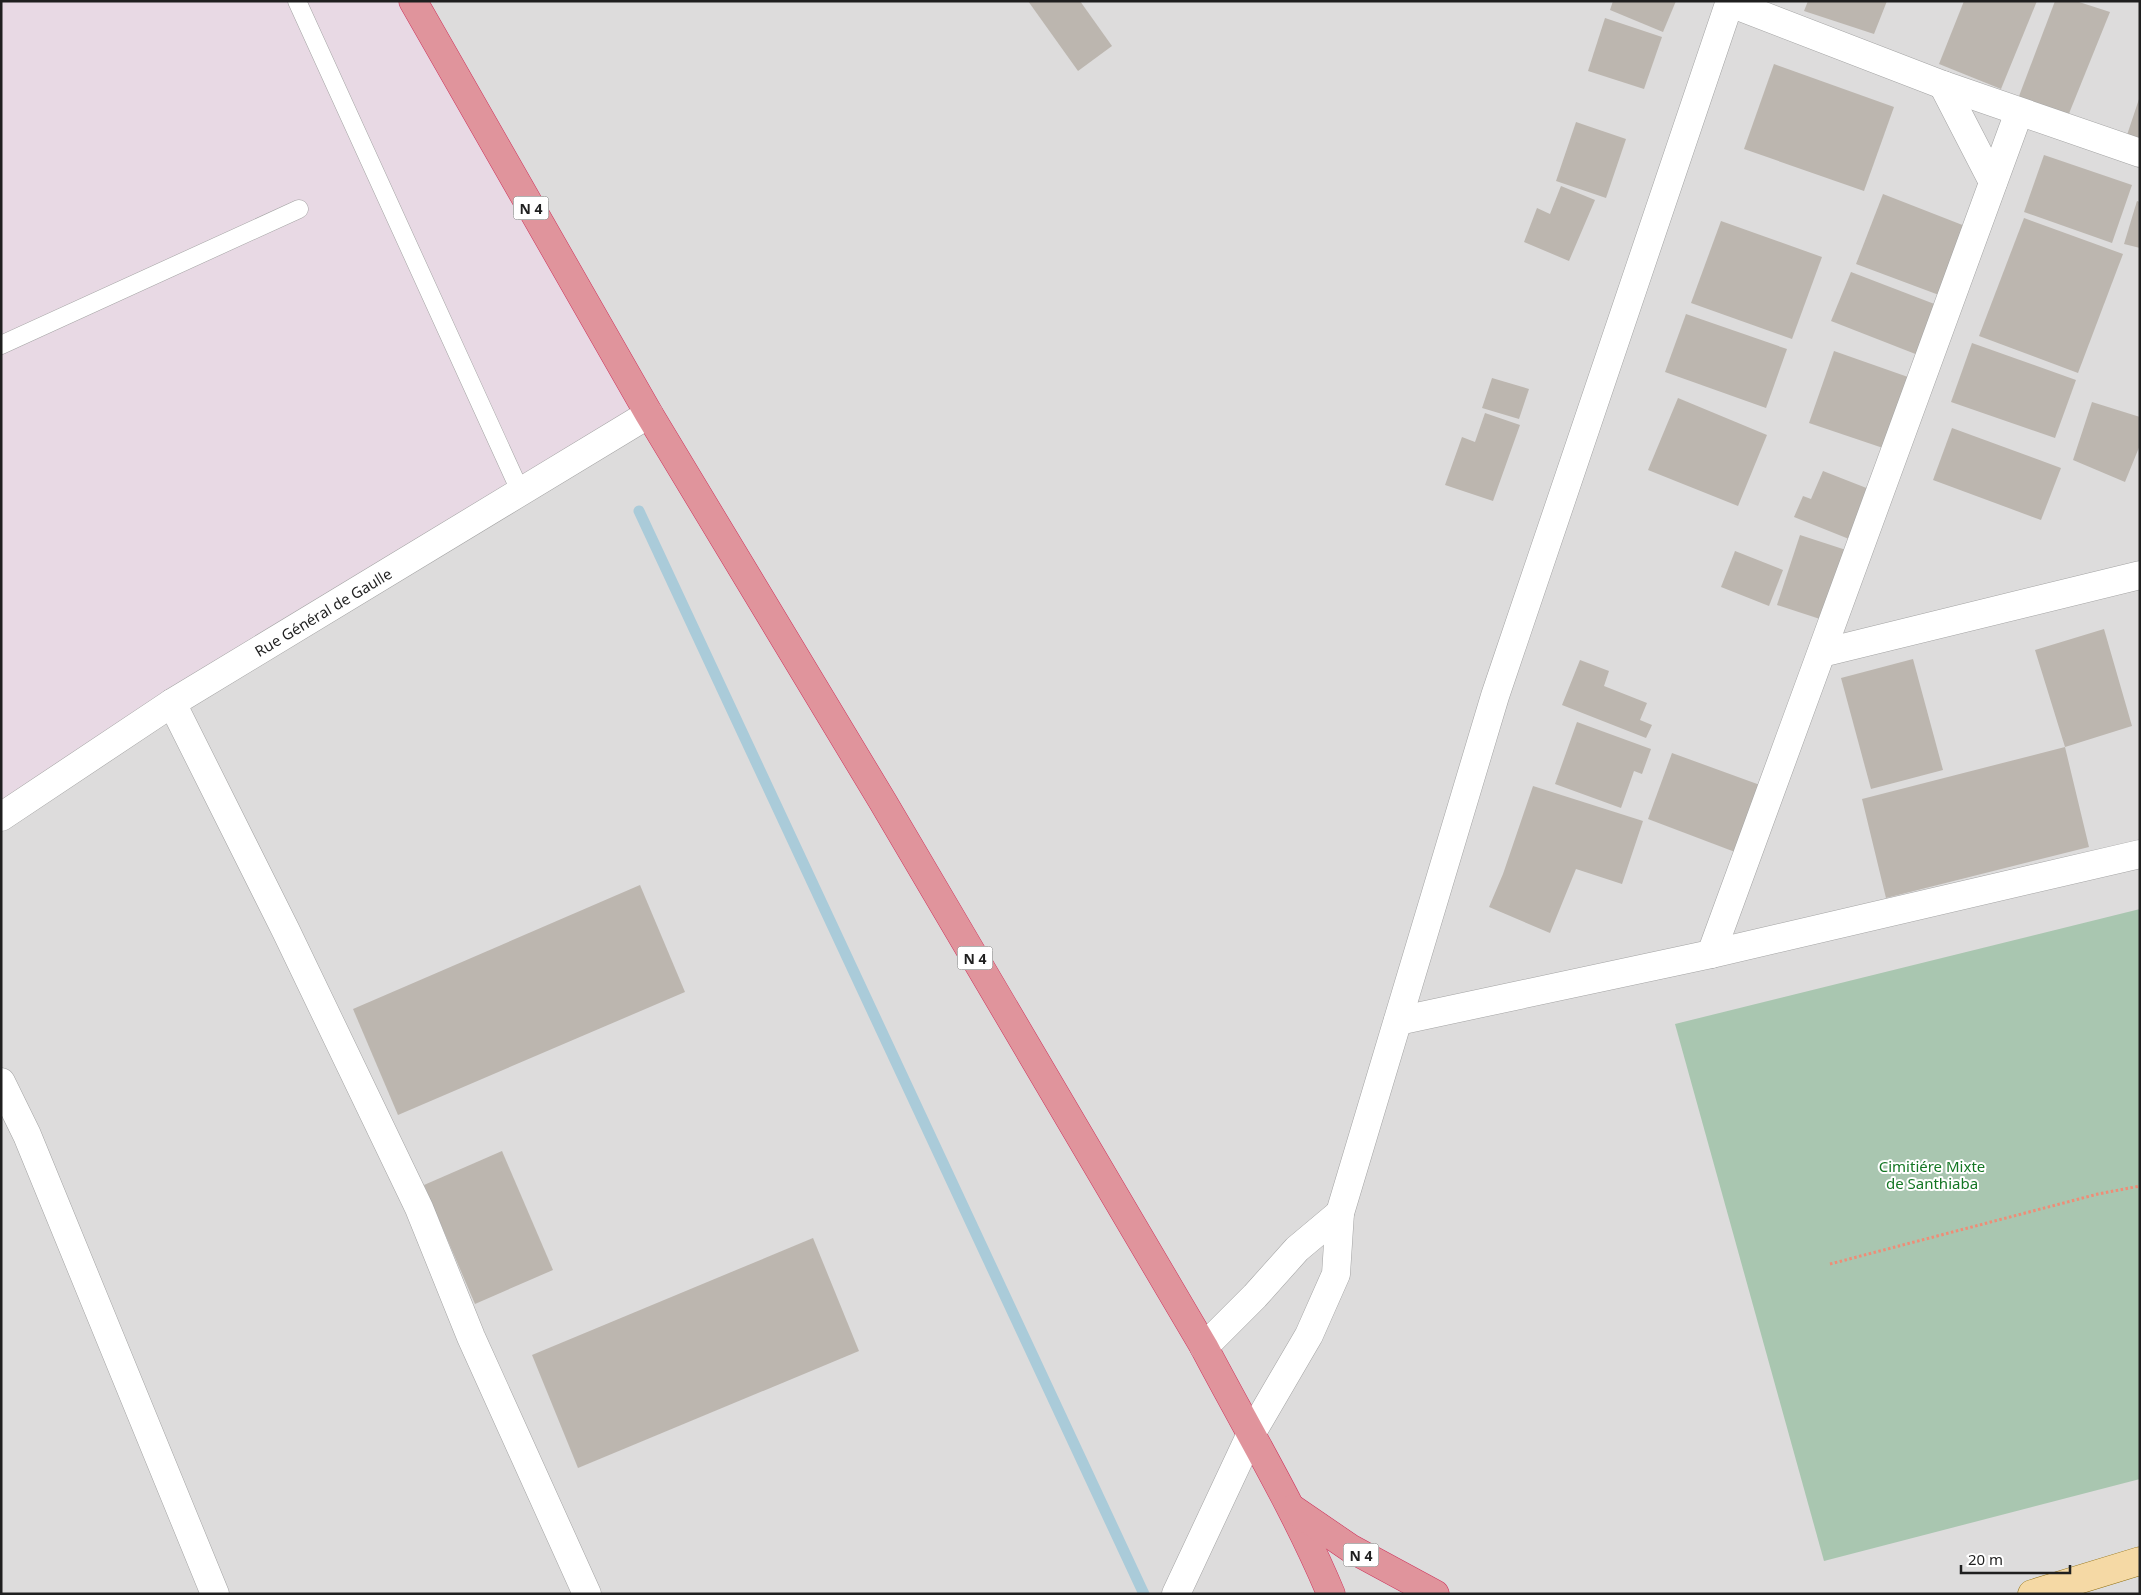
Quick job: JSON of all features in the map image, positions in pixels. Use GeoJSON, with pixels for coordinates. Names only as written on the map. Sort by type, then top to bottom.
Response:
{"type":"FeatureCollection","features":[{"type":"Feature","properties":{"kind":"highway","name":"N 4"},"geometry":{"type":"LineString","coordinates":[[413,1],[649,414],[878,794],[1204,1347],[1250,1436],[1292,1508],[1331,1594]]}},
{"type":"Feature","properties":{"kind":"highway","name":"N 4"},"geometry":{"type":"LineString","coordinates":[[1292,1508],[1350,1548],[1435,1594]]}},
{"type":"Feature","properties":{"kind":"main road"},"geometry":{"type":"LineString","coordinates":[[2032,1594],[2140,1560]]}},
{"type":"Feature","properties":{"kind":"street"},"geometry":{"type":"LineString","coordinates":[[1176,1594],[1250,1436],[1309,1335],[1336,1274],[1340,1213],[1495,696],[1730,2],[1943,85],[2140,153]]}},
{"type":"Feature","properties":{"kind":"street"},"geometry":{"type":"LineString","coordinates":[[1943,85],[1993,182]]}},
{"type":"Feature","properties":{"kind":"street"},"geometry":{"type":"LineString","coordinates":[[1711,954],[2019,112]]}},
{"type":"Feature","properties":{"kind":"street","name":"Rue Général de Gaulle"},"geometry":{"type":"LineString","coordinates":[[1,818],[172,703],[649,414]]}},
{"type":"Feature","properties":{"kind":"street"},"geometry":{"type":"LineString","coordinates":[[1822,653],[2140,575]]}},
{"type":"Feature","properties":{"kind":"street"},"geometry":{"type":"LineString","coordinates":[[172,703],[295,948],[419,1208],[471,1337],[587,1594]]}},
{"type":"Feature","properties":{"kind":"street"},"geometry":{"type":"LineString","coordinates":[[1398,1021],[1711,954],[2140,854]]}},
{"type":"Feature","properties":{"kind":"street"},"geometry":{"type":"LineString","coordinates":[[1,1082],[27,1135],[215,1594]]}},
{"type":"Feature","properties":{"kind":"street"},"geometry":{"type":"LineString","coordinates":[[1204,1347],[1255,1296],[1297,1250],[1340,1213]]}},
{"type":"Feature","properties":{"kind":"lane"},"geometry":{"type":"LineString","coordinates":[[297,1],[521,493]]}},
{"type":"Feature","properties":{"kind":"lane"},"geometry":{"type":"LineString","coordinates":[[1,345],[300,209]]}},
{"type":"Feature","properties":{"kind":"path"},"geometry":{"type":"LineString","coordinates":[[1830,1264],[2098,1194],[2140,1186]]}},
{"type":"Feature","properties":{"kind":"shaded area"},"geometry":{"type":"Polygon","coordinates":[[[1,1],[2140,1],[2140,1594],[1,1594],[1,1]]]}},
{"type":"Feature","properties":{"kind":"shaded area"},"geometry":{"type":"Polygon","coordinates":[[[1,1],[413,1],[649,414],[1,817],[1,1]]]}},
{"type":"Feature","properties":{"kind":"green space","name":"Cimitiére Mixte de Santhiaba"},"geometry":{"type":"Polygon","coordinates":[[[2140,909],[2140,1479],[1824,1561],[1675,1024],[2140,909]]]}},
{"type":"Feature","properties":{"kind":"building"},"geometry":{"type":"Polygon","coordinates":[[[1028,1],[1080,1],[1112,46],[1078,71],[1028,1]]]}},
{"type":"Feature","properties":{"kind":"building"},"geometry":{"type":"Polygon","coordinates":[[[1613,1],[1676,1],[1663,32],[1610,10],[1613,1]]]}},
{"type":"Feature","properties":{"kind":"building"},"geometry":{"type":"Polygon","coordinates":[[[1808,1],[1887,1],[1874,34],[1804,11],[1808,1]]]}},
{"type":"Feature","properties":{"kind":"building"},"geometry":{"type":"Polygon","coordinates":[[[1964,1],[2037,1],[2001,89],[1939,64],[1964,1]]]}},
{"type":"Feature","properties":{"kind":"building"},"geometry":{"type":"Polygon","coordinates":[[[2055,1],[2076,1],[2110,12],[2066,121],[2016,104],[2055,1]]]}},
{"type":"Feature","properties":{"kind":"building"},"geometry":{"type":"Polygon","coordinates":[[[1605,18],[1662,37],[1644,89],[1588,71],[1605,18]]]}},
{"type":"Feature","properties":{"kind":"building"},"geometry":{"type":"Polygon","coordinates":[[[1774,64],[1894,107],[1864,191],[1744,149],[1774,64]]]}},
{"type":"Feature","properties":{"kind":"building"},"geometry":{"type":"Polygon","coordinates":[[[2140,99],[2140,146],[2125,141],[2140,99]]]}},
{"type":"Feature","properties":{"kind":"building"},"geometry":{"type":"Polygon","coordinates":[[[1576,122],[1626,139],[1606,198],[1556,181],[1576,122]]]}},
{"type":"Feature","properties":{"kind":"building"},"geometry":{"type":"Polygon","coordinates":[[[2044,155],[2132,185],[2112,243],[2024,212],[2044,155]]]}},
{"type":"Feature","properties":{"kind":"building"},"geometry":{"type":"Polygon","coordinates":[[[1561,186],[1595,200],[1569,261],[1524,242],[1537,208],[1550,214],[1561,186]]]}},
{"type":"Feature","properties":{"kind":"building"},"geometry":{"type":"Polygon","coordinates":[[[1883,194],[1965,226],[1939,295],[1856,264],[1883,194]]]}},
{"type":"Feature","properties":{"kind":"building"},"geometry":{"type":"Polygon","coordinates":[[[2137,201],[2140,202],[2140,248],[2124,244],[2137,201]]]}},
{"type":"Feature","properties":{"kind":"building"},"geometry":{"type":"Polygon","coordinates":[[[2024,218],[2123,254],[2078,373],[1979,336],[2024,218]]]}},
{"type":"Feature","properties":{"kind":"building"},"geometry":{"type":"Polygon","coordinates":[[[1721,221],[1822,257],[1792,339],[1691,303],[1721,221]]]}},
{"type":"Feature","properties":{"kind":"building"},"geometry":{"type":"Polygon","coordinates":[[[1851,272],[1937,305],[1918,355],[1831,321],[1851,272]]]}},
{"type":"Feature","properties":{"kind":"building"},"geometry":{"type":"Polygon","coordinates":[[[1686,314],[1787,349],[1766,408],[1665,372],[1686,314]]]}},
{"type":"Feature","properties":{"kind":"building"},"geometry":{"type":"Polygon","coordinates":[[[1972,343],[2076,380],[2055,438],[1951,402],[1972,343]]]}},
{"type":"Feature","properties":{"kind":"building"},"geometry":{"type":"Polygon","coordinates":[[[1834,351],[1908,377],[1883,448],[1809,423],[1834,351]]]}},
{"type":"Feature","properties":{"kind":"building"},"geometry":{"type":"Polygon","coordinates":[[[1492,378],[1529,389],[1519,419],[1482,408],[1492,378]]]}},
{"type":"Feature","properties":{"kind":"building"},"geometry":{"type":"Polygon","coordinates":[[[1678,398],[1767,435],[1738,506],[1648,470],[1678,398]]]}},
{"type":"Feature","properties":{"kind":"building"},"geometry":{"type":"Polygon","coordinates":[[[2092,402],[2140,417],[2140,445],[2125,482],[2073,460],[2092,402]]]}},
{"type":"Feature","properties":{"kind":"building"},"geometry":{"type":"Polygon","coordinates":[[[1485,413],[1520,425],[1493,501],[1445,485],[1462,437],[1475,442],[1485,413]]]}},
{"type":"Feature","properties":{"kind":"building"},"geometry":{"type":"Polygon","coordinates":[[[1952,428],[2061,468],[2041,520],[1933,480],[1952,428]]]}},
{"type":"Feature","properties":{"kind":"building"},"geometry":{"type":"Polygon","coordinates":[[[1823,471],[1869,489],[1849,539],[1794,517],[1803,496],[1811,499],[1823,471]]]}},
{"type":"Feature","properties":{"kind":"building"},"geometry":{"type":"Polygon","coordinates":[[[1800,535],[1846,550],[1823,620],[1777,605],[1800,535]]]}},
{"type":"Feature","properties":{"kind":"building"},"geometry":{"type":"Polygon","coordinates":[[[1735,551],[1783,570],[1769,606],[1721,587],[1735,551]]]}},
{"type":"Feature","properties":{"kind":"building"},"geometry":{"type":"Polygon","coordinates":[[[2104,629],[2132,726],[2065,747],[2035,650],[2104,629]]]}},
{"type":"Feature","properties":{"kind":"building"},"geometry":{"type":"Polygon","coordinates":[[[1913,659],[1943,770],[1871,789],[1841,678],[1913,659]]]}},
{"type":"Feature","properties":{"kind":"building"},"geometry":{"type":"Polygon","coordinates":[[[1580,660],[1609,671],[1604,686],[1647,703],[1640,720],[1652,725],[1646,738],[1562,705],[1580,660]]]}},
{"type":"Feature","properties":{"kind":"building"},"geometry":{"type":"Polygon","coordinates":[[[1577,722],[1651,749],[1642,774],[1634,771],[1621,808],[1555,784],[1577,722]]]}},
{"type":"Feature","properties":{"kind":"building"},"geometry":{"type":"Polygon","coordinates":[[[2065,747],[2089,847],[1886,898],[1862,799],[2065,747]]]}},
{"type":"Feature","properties":{"kind":"building"},"geometry":{"type":"Polygon","coordinates":[[[1672,753],[1760,785],[1735,852],[1648,819],[1672,753]]]}},
{"type":"Feature","properties":{"kind":"building"},"geometry":{"type":"Polygon","coordinates":[[[1533,786],[1643,821],[1622,884],[1576,869],[1550,933],[1489,907],[1503,874],[1533,786]]]}},
{"type":"Feature","properties":{"kind":"building"},"geometry":{"type":"Polygon","coordinates":[[[640,885],[685,992],[398,1115],[353,1009],[640,885]]]}},
{"type":"Feature","properties":{"kind":"building"},"geometry":{"type":"Polygon","coordinates":[[[502,1151],[553,1270],[475,1304],[424,1185],[502,1151]]]}},
{"type":"Feature","properties":{"kind":"building"},"geometry":{"type":"Polygon","coordinates":[[[813,1238],[859,1351],[578,1468],[532,1355],[813,1238]]]}},
{"type":"Feature","properties":{"kind":"waterway"},"geometry":{"type":"LineString","coordinates":[[639,511],[1144,1594]]}}]}
